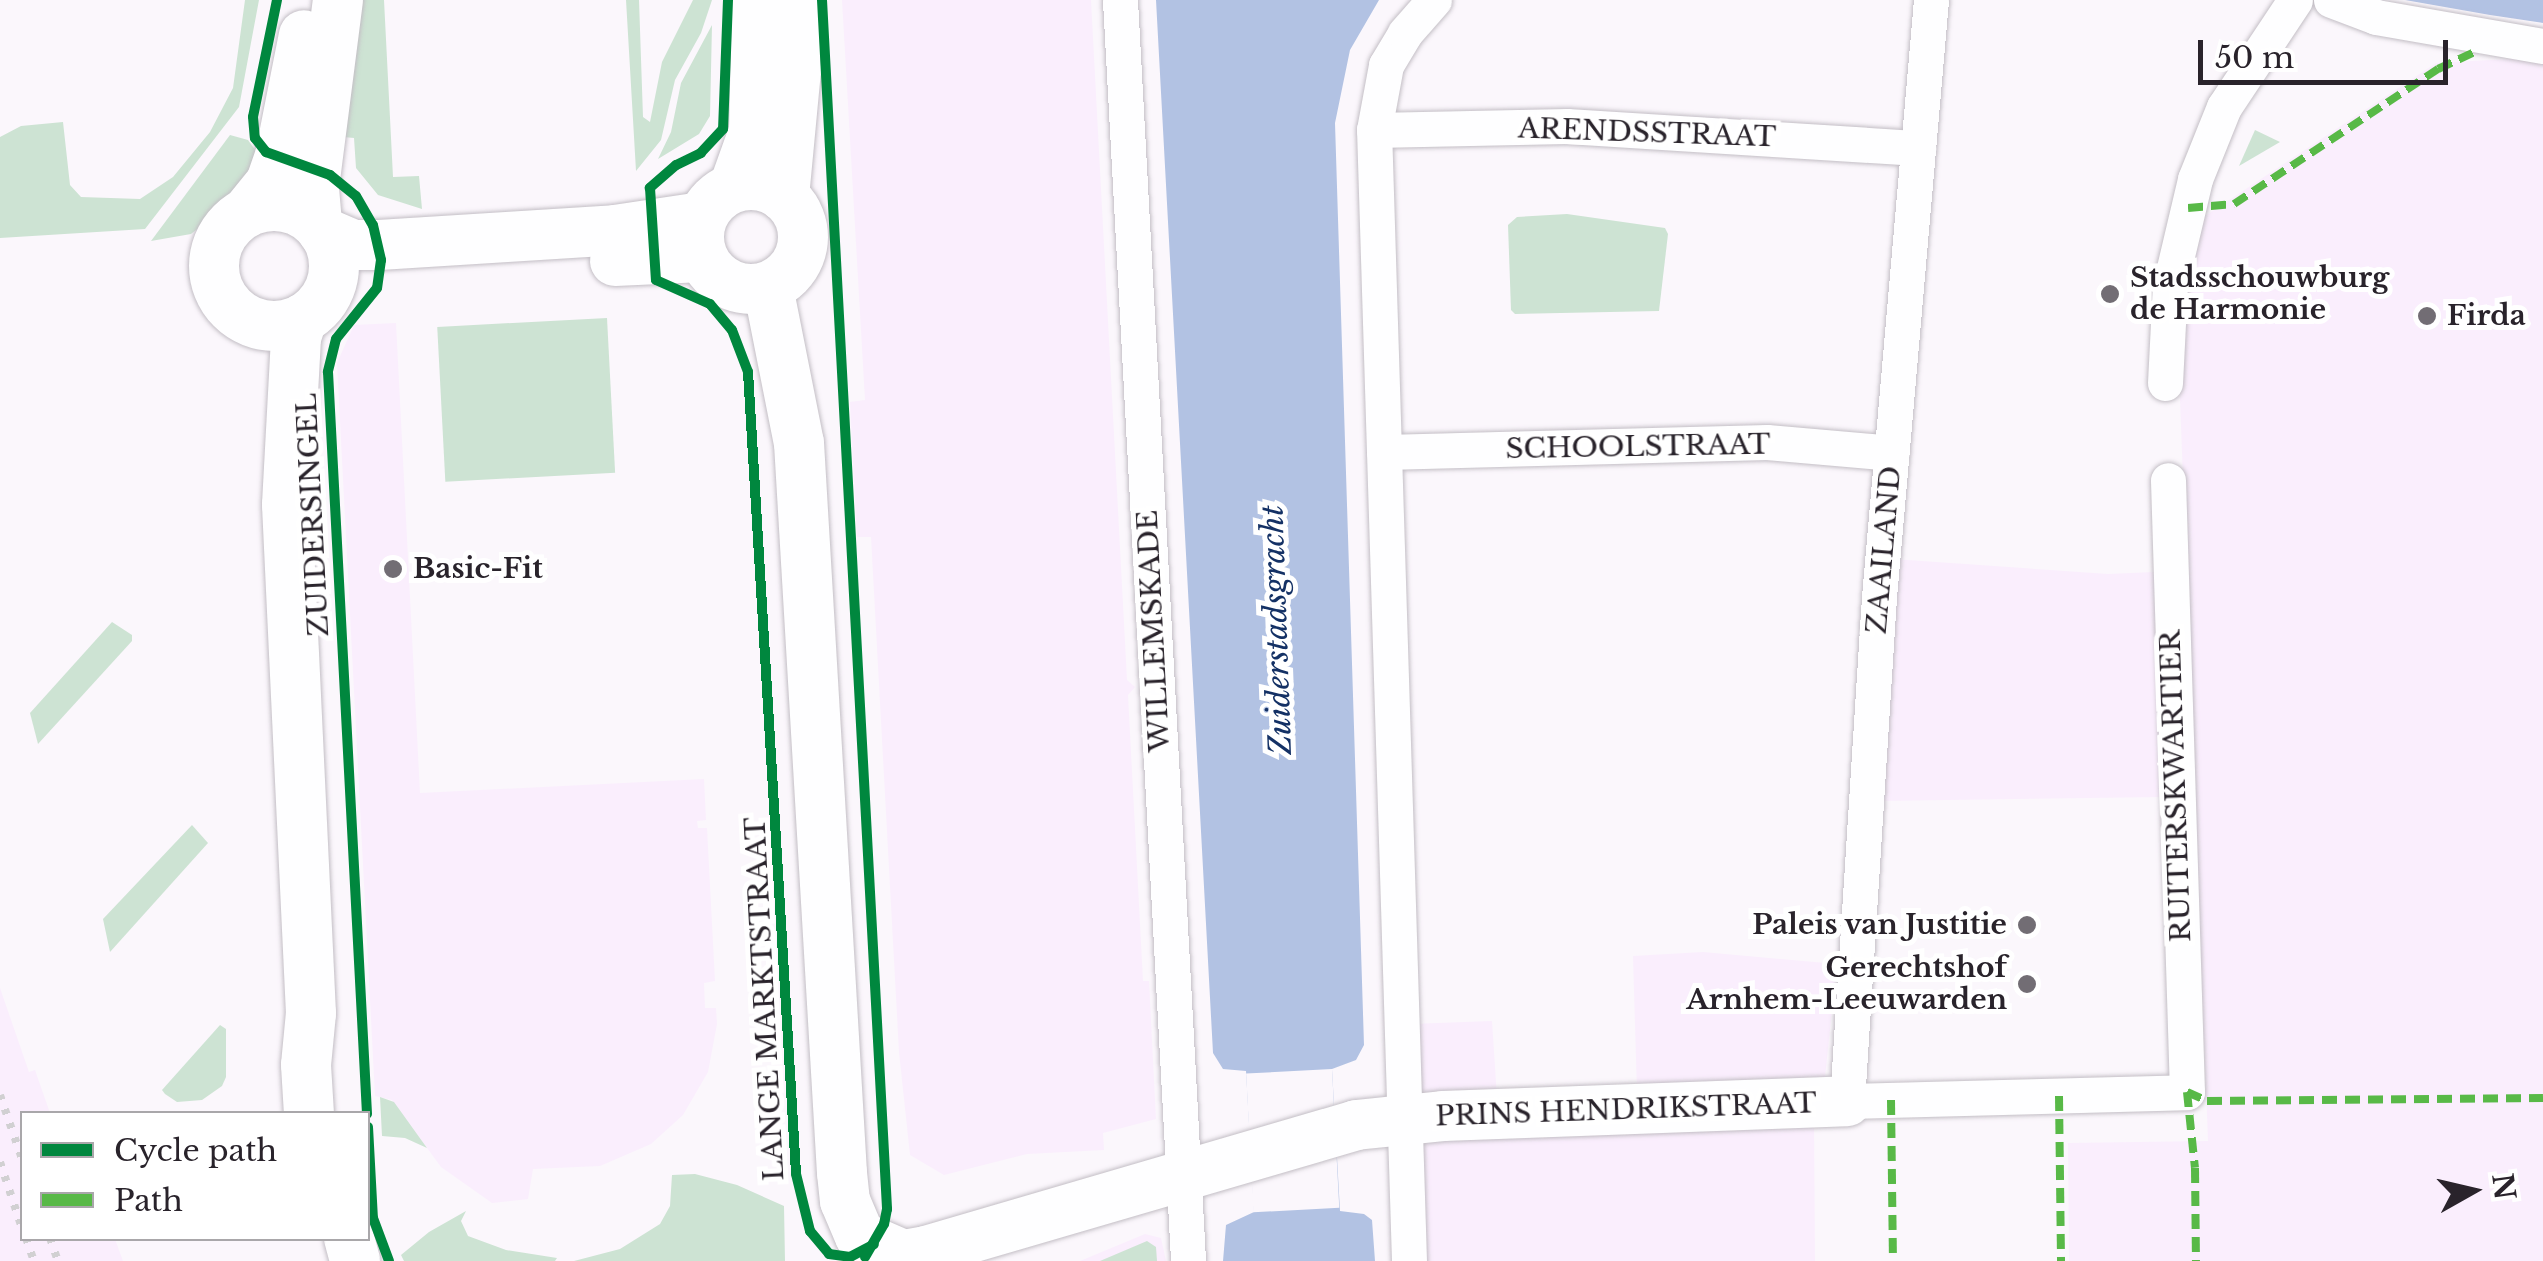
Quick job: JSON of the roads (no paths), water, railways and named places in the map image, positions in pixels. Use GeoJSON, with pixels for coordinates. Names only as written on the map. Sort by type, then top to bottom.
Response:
{"type":"FeatureCollection","features":[{"type":"Feature","properties":{"kind":"main road"},"geometry":{"type":"LineString","coordinates":[[308,0],[280,156],[271,182],[221,236],[214,270],[226,303],[252,322],[286,325],[354,275],[713,220],[752,185],[784,196],[798,214],[803,235],[799,257],[787,275],[768,287],[748,290],[713,274],[713,220],[754,131],[757,0]]}},
{"type":"Feature","properties":{"kind":"main road"},"geometry":{"type":"LineString","coordinates":[[316,304],[332,250],[320,227],[314,187],[338,0]]}},
{"type":"Feature","properties":{"kind":"main road"},"geometry":{"type":"LineString","coordinates":[[784,196],[796,70],[793,0]]}},
{"type":"Feature","properties":{"kind":"main road"},"geometry":{"type":"LineString","coordinates":[[246,212],[284,206],[353,245],[614,230],[713,220]]}},
{"type":"Feature","properties":{"kind":"main road"},"geometry":{"type":"LineString","coordinates":[[768,287],[799,443],[845,1201],[860,1236],[875,1253]]}},
{"type":"Feature","properties":{"kind":"main road","name":"ZUIDERSINGEL"},"geometry":{"type":"LineString","coordinates":[[316,304],[296,338],[297,391],[287,505],[312,1013],[325,1111]]}},
{"type":"Feature","properties":{"kind":"main road","name":"ZUIDERSINGEL"},"geometry":{"type":"LineString","coordinates":[[252,322],[287,505]]}},
{"type":"Feature","properties":{"kind":"main road","name":"ZUIDERSINGEL"},"geometry":{"type":"LineString","coordinates":[[309,1111],[306,1065],[312,1013]]}},
{"type":"Feature","properties":{"kind":"main road","name":"PRINS HENDRIKSTRAAT"},"geometry":{"type":"LineString","coordinates":[[875,1253],[903,1255],[926,1251],[1336,1130],[1405,1119],[1847,1101]]}},
{"type":"Feature","properties":{"kind":"street","name":"WILLEMSKADE"},"geometry":{"type":"LineString","coordinates":[[1120,0],[1188,1261]]}},
{"type":"Feature","properties":{"kind":"street"},"geometry":{"type":"LineString","coordinates":[[1409,1261],[1374,130],[1386,65],[1405,33],[1434,0]]}},
{"type":"Feature","properties":{"kind":"street","name":"ZAAILAND"},"geometry":{"type":"LineString","coordinates":[[1847,1101],[1892,453],[1931,0]]}},
{"type":"Feature","properties":{"kind":"street"},"geometry":{"type":"LineString","coordinates":[[2331,0],[2376,17],[2543,46]]}},
{"type":"Feature","properties":{"kind":"street"},"geometry":{"type":"LineString","coordinates":[[2164,382],[2170,285],[2195,179],[2224,107],[2290,6]]}},
{"type":"Feature","properties":{"kind":"street","name":"ARENDSSTRAAT"},"geometry":{"type":"LineString","coordinates":[[1374,130],[1567,126],[1918,148]]}},
{"type":"Feature","properties":{"kind":"street","name":"SCHOOLSTRAAT"},"geometry":{"type":"LineString","coordinates":[[1384,452],[1767,442],[1892,453]]}},
{"type":"Feature","properties":{"kind":"street","name":"RUITERSKWARTIER"},"geometry":{"type":"LineString","coordinates":[[1847,1101],[2187,1092],[2168,480]]}},
{"type":"Feature","properties":{"kind":"water","name":"Zuiderstadsgracht"},"geometry":{"type":"Polygon","coordinates":[[[1156,0],[1379,0],[1350,50],[1335,123],[1364,1045],[1356,1060],[1332,1069],[1340,1211],[1364,1214],[1372,1220],[1375,1261],[1223,1261],[1226,1225],[1254,1212],[1246,1071],[1223,1069],[1213,1053],[1156,0]]]}},
{"type":"Feature","properties":{"kind":"water"},"geometry":{"type":"Polygon","coordinates":[[[2405,0],[2543,0],[2543,23],[2490,15],[2405,0]]]}},
{"type":"Feature","properties":{"kind":"railway"},"geometry":{"type":"LineString","coordinates":[[0,1095],[20,1153]]}},
{"type":"Feature","properties":{"kind":"railway"},"geometry":{"type":"LineString","coordinates":[[0,1162],[20,1222]]}},
{"type":"Feature","properties":{"kind":"railway"},"geometry":{"type":"LineString","coordinates":[[27,1241],[34,1261]]}},
{"type":"Feature","properties":{"kind":"railway"},"geometry":{"type":"LineString","coordinates":[[51,1241],[58,1261]]}},
{"type":"Feature","properties":{"kind":"place","name":"Stadsschouwburg de Harmonie"},"geometry":{"type":"Point","coordinates":[2110,294]}},
{"type":"Feature","properties":{"kind":"place","name":"Firda"},"geometry":{"type":"Point","coordinates":[2427,316]}},
{"type":"Feature","properties":{"kind":"place","name":"Basic-Fit"},"geometry":{"type":"Point","coordinates":[393,569]}},
{"type":"Feature","properties":{"kind":"place","name":"Paleis van Justitie"},"geometry":{"type":"Point","coordinates":[2027,925]}},
{"type":"Feature","properties":{"kind":"place","name":"Gerechtshof Arnhem-Leeuwarden"},"geometry":{"type":"Point","coordinates":[2027,984]}}]}
